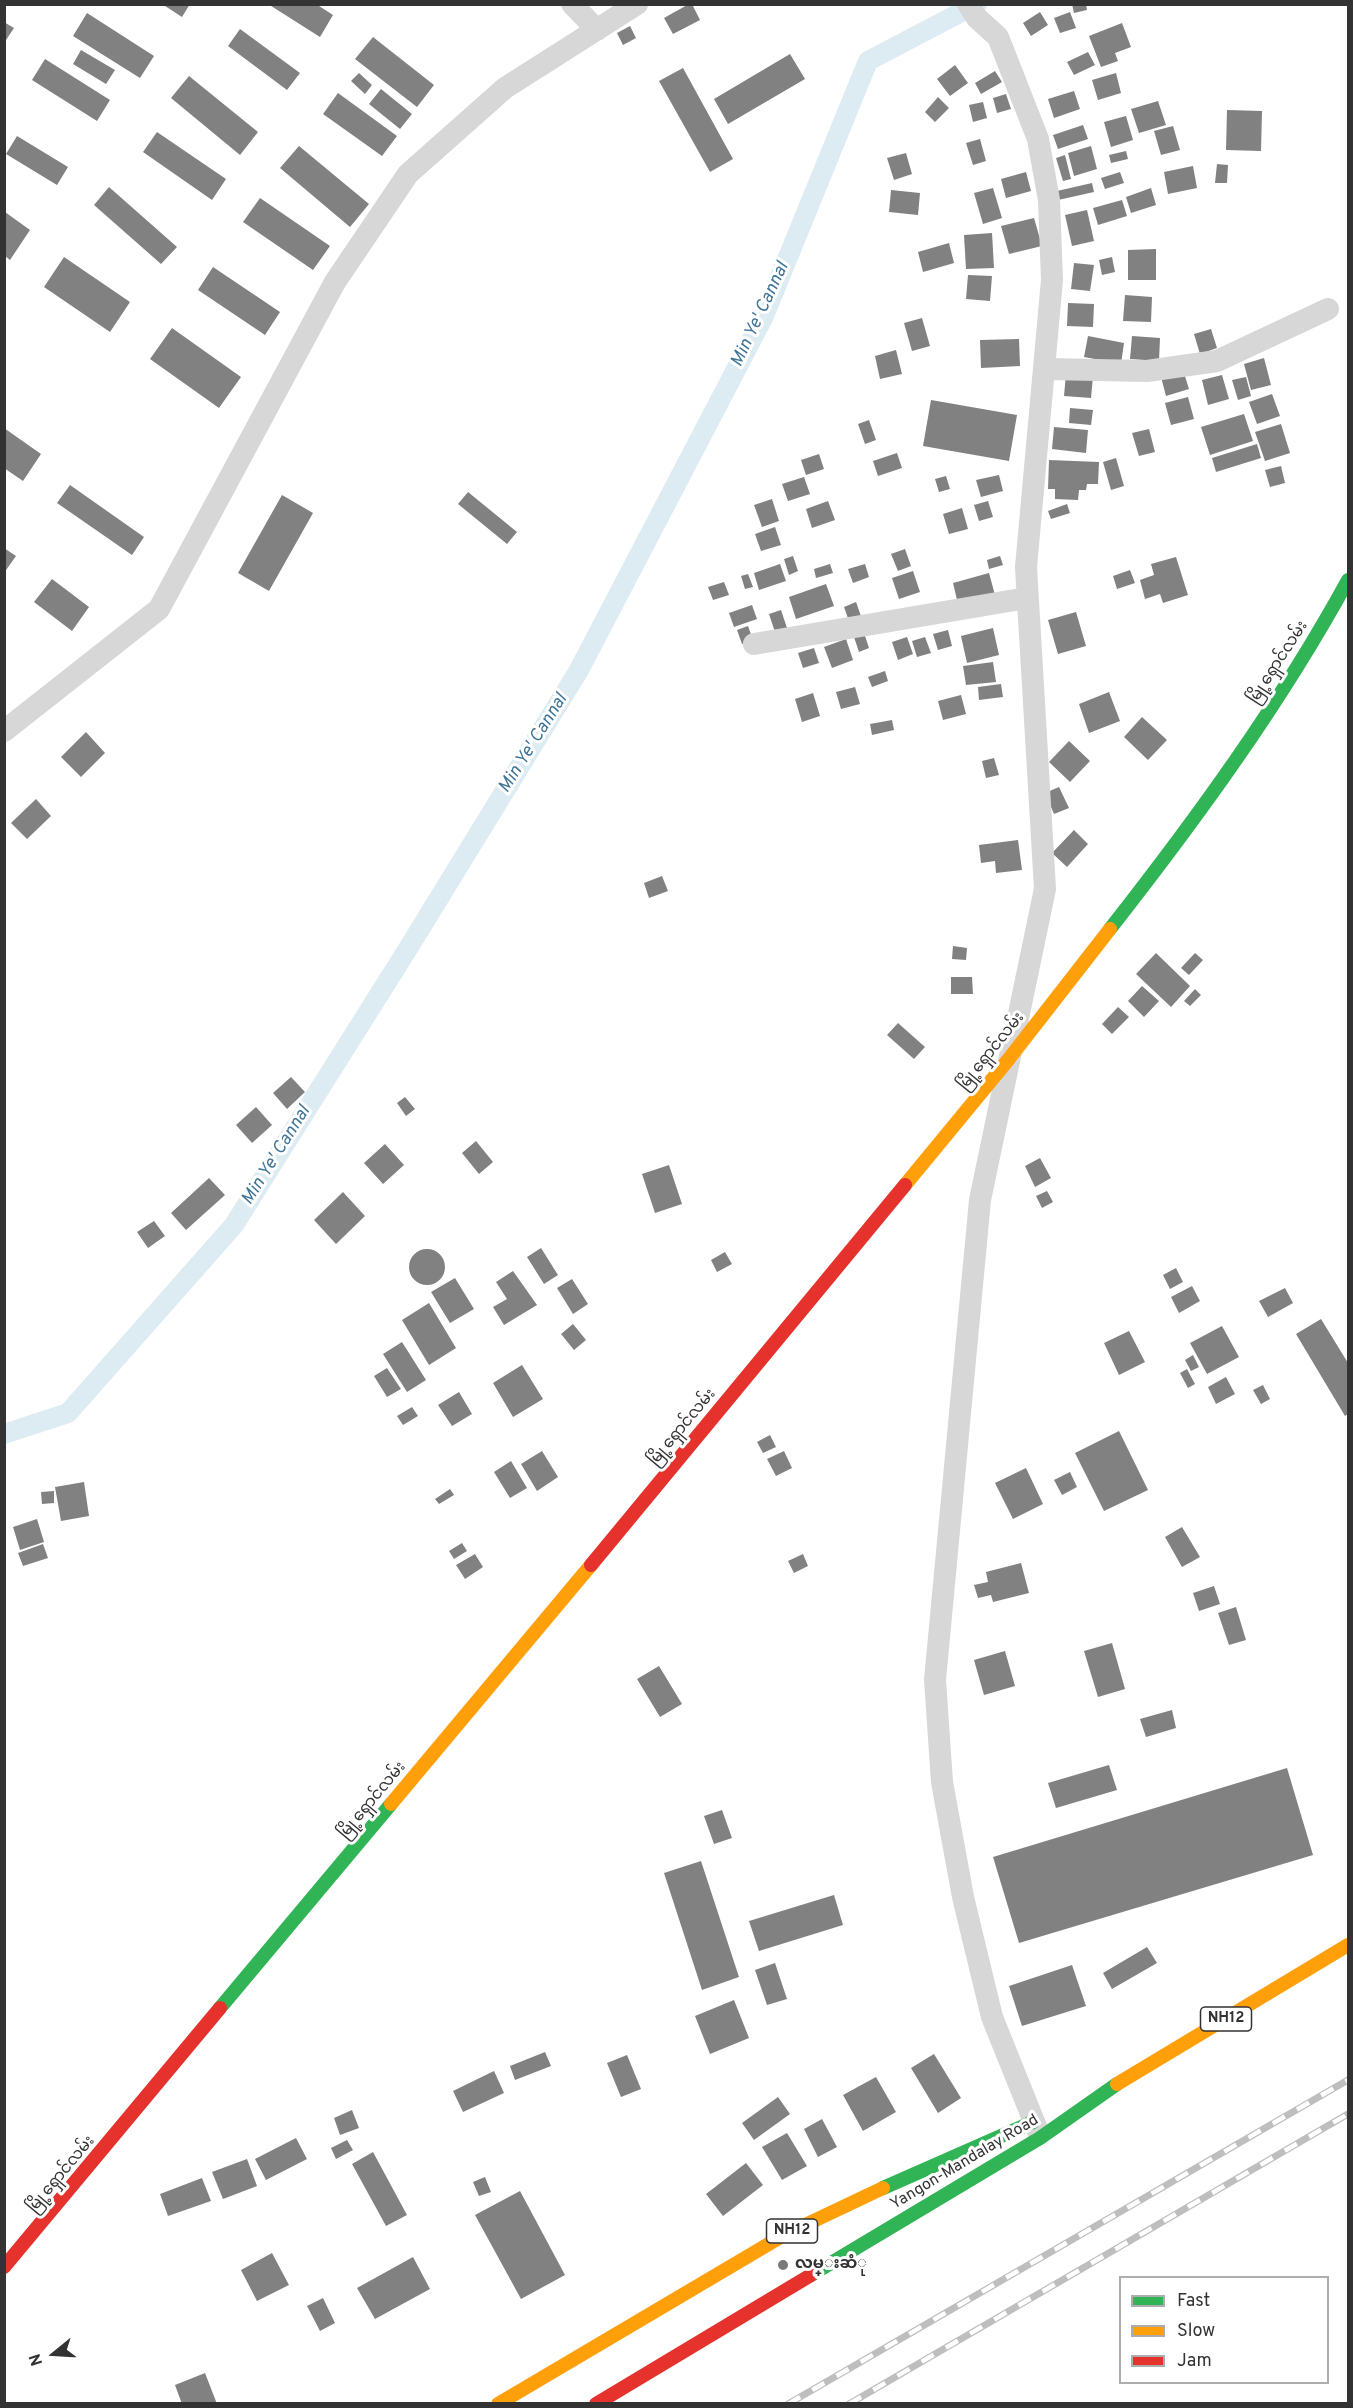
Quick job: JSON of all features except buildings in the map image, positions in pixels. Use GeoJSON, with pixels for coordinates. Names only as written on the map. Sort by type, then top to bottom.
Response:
{"type":"FeatureCollection","features":[{"type":"Feature","properties":{"kind":"main road","name":"မြို့ရှောင်လမ်း"},"geometry":{"type":"LineString","coordinates":[[4,2267],[625,1524],[1008,1060],[1195,820],[1319,633],[1348,580]]}},
{"type":"Feature","properties":{"kind":"main road","name":"NH12"},"geometry":{"type":"LineString","coordinates":[[498,2403],[784,2235],[911,2175],[1037,2130],[1348,1945]]}},
{"type":"Feature","properties":{"kind":"main road","name":"Yangon-Mandalay Road"},"geometry":{"type":"LineString","coordinates":[[596,2403],[1037,2130]]}},
{"type":"Feature","properties":{"kind":"street"},"geometry":{"type":"LineString","coordinates":[[572,4],[597,30]]}},
{"type":"Feature","properties":{"kind":"street"},"geometry":{"type":"LineString","coordinates":[[4,731],[159,609],[335,282],[408,174],[505,88],[637,4]]}},
{"type":"Feature","properties":{"kind":"street"},"geometry":{"type":"LineString","coordinates":[[972,11],[998,37],[1038,139],[1050,212],[1052,280],[1046,369],[1026,556],[1045,890],[980,1200],[935,1680],[942,1782],[963,1897],[992,2017],[1037,2130]]}},
{"type":"Feature","properties":{"kind":"street"},"geometry":{"type":"LineString","coordinates":[[1046,369],[1147,371],[1217,361],[1328,309]]}},
{"type":"Feature","properties":{"kind":"street"},"geometry":{"type":"LineString","coordinates":[[754,644],[1027,598]]}},
{"type":"Feature","properties":{"kind":"waterway","name":"Min Ye' Cannal"},"geometry":{"type":"LineString","coordinates":[[4,1434],[68,1413],[234,1225],[409,947],[579,670],[764,316],[868,61],[977,4]]}},
{"type":"Feature","properties":{"kind":"railway"},"geometry":{"type":"LineString","coordinates":[[788,2404],[1348,2080]]}},
{"type":"Feature","properties":{"kind":"railway"},"geometry":{"type":"LineString","coordinates":[[849,2404],[1348,2114]]}},
{"type":"Feature","properties":{"kind":"traffic: fast"},"geometry":{"type":"LineString","coordinates":[[1110,929],[1206,802],[1266,716],[1348,580]]}},
{"type":"Feature","properties":{"kind":"traffic: fast"},"geometry":{"type":"LineString","coordinates":[[220,2008],[391,1804]]}},
{"type":"Feature","properties":{"kind":"traffic: fast"},"geometry":{"type":"LineString","coordinates":[[811,2275],[1040,2138],[1117,2084]]}},
{"type":"Feature","properties":{"kind":"traffic: fast"},"geometry":{"type":"LineString","coordinates":[[883,2188],[1033,2122]]}},
{"type":"Feature","properties":{"kind":"traffic: slow"},"geometry":{"type":"LineString","coordinates":[[905,1185],[1008,1060],[1110,929]]}},
{"type":"Feature","properties":{"kind":"traffic: slow"},"geometry":{"type":"LineString","coordinates":[[391,1804],[591,1565]]}},
{"type":"Feature","properties":{"kind":"traffic: slow"},"geometry":{"type":"LineString","coordinates":[[1117,2084],[1348,1945]]}},
{"type":"Feature","properties":{"kind":"traffic: slow"},"geometry":{"type":"LineString","coordinates":[[498,2404],[784,2235],[883,2188]]}},
{"type":"Feature","properties":{"kind":"traffic: jam"},"geometry":{"type":"LineString","coordinates":[[591,1565],[905,1185]]}},
{"type":"Feature","properties":{"kind":"traffic: jam"},"geometry":{"type":"LineString","coordinates":[[4,2267],[220,2008]]}},
{"type":"Feature","properties":{"kind":"traffic: jam"},"geometry":{"type":"LineString","coordinates":[[596,2404],[811,2275]]}},
{"type":"Feature","properties":{"kind":"place","name":"လမ္းဆံု"},"geometry":{"type":"Point","coordinates":[783,2265]}}]}
